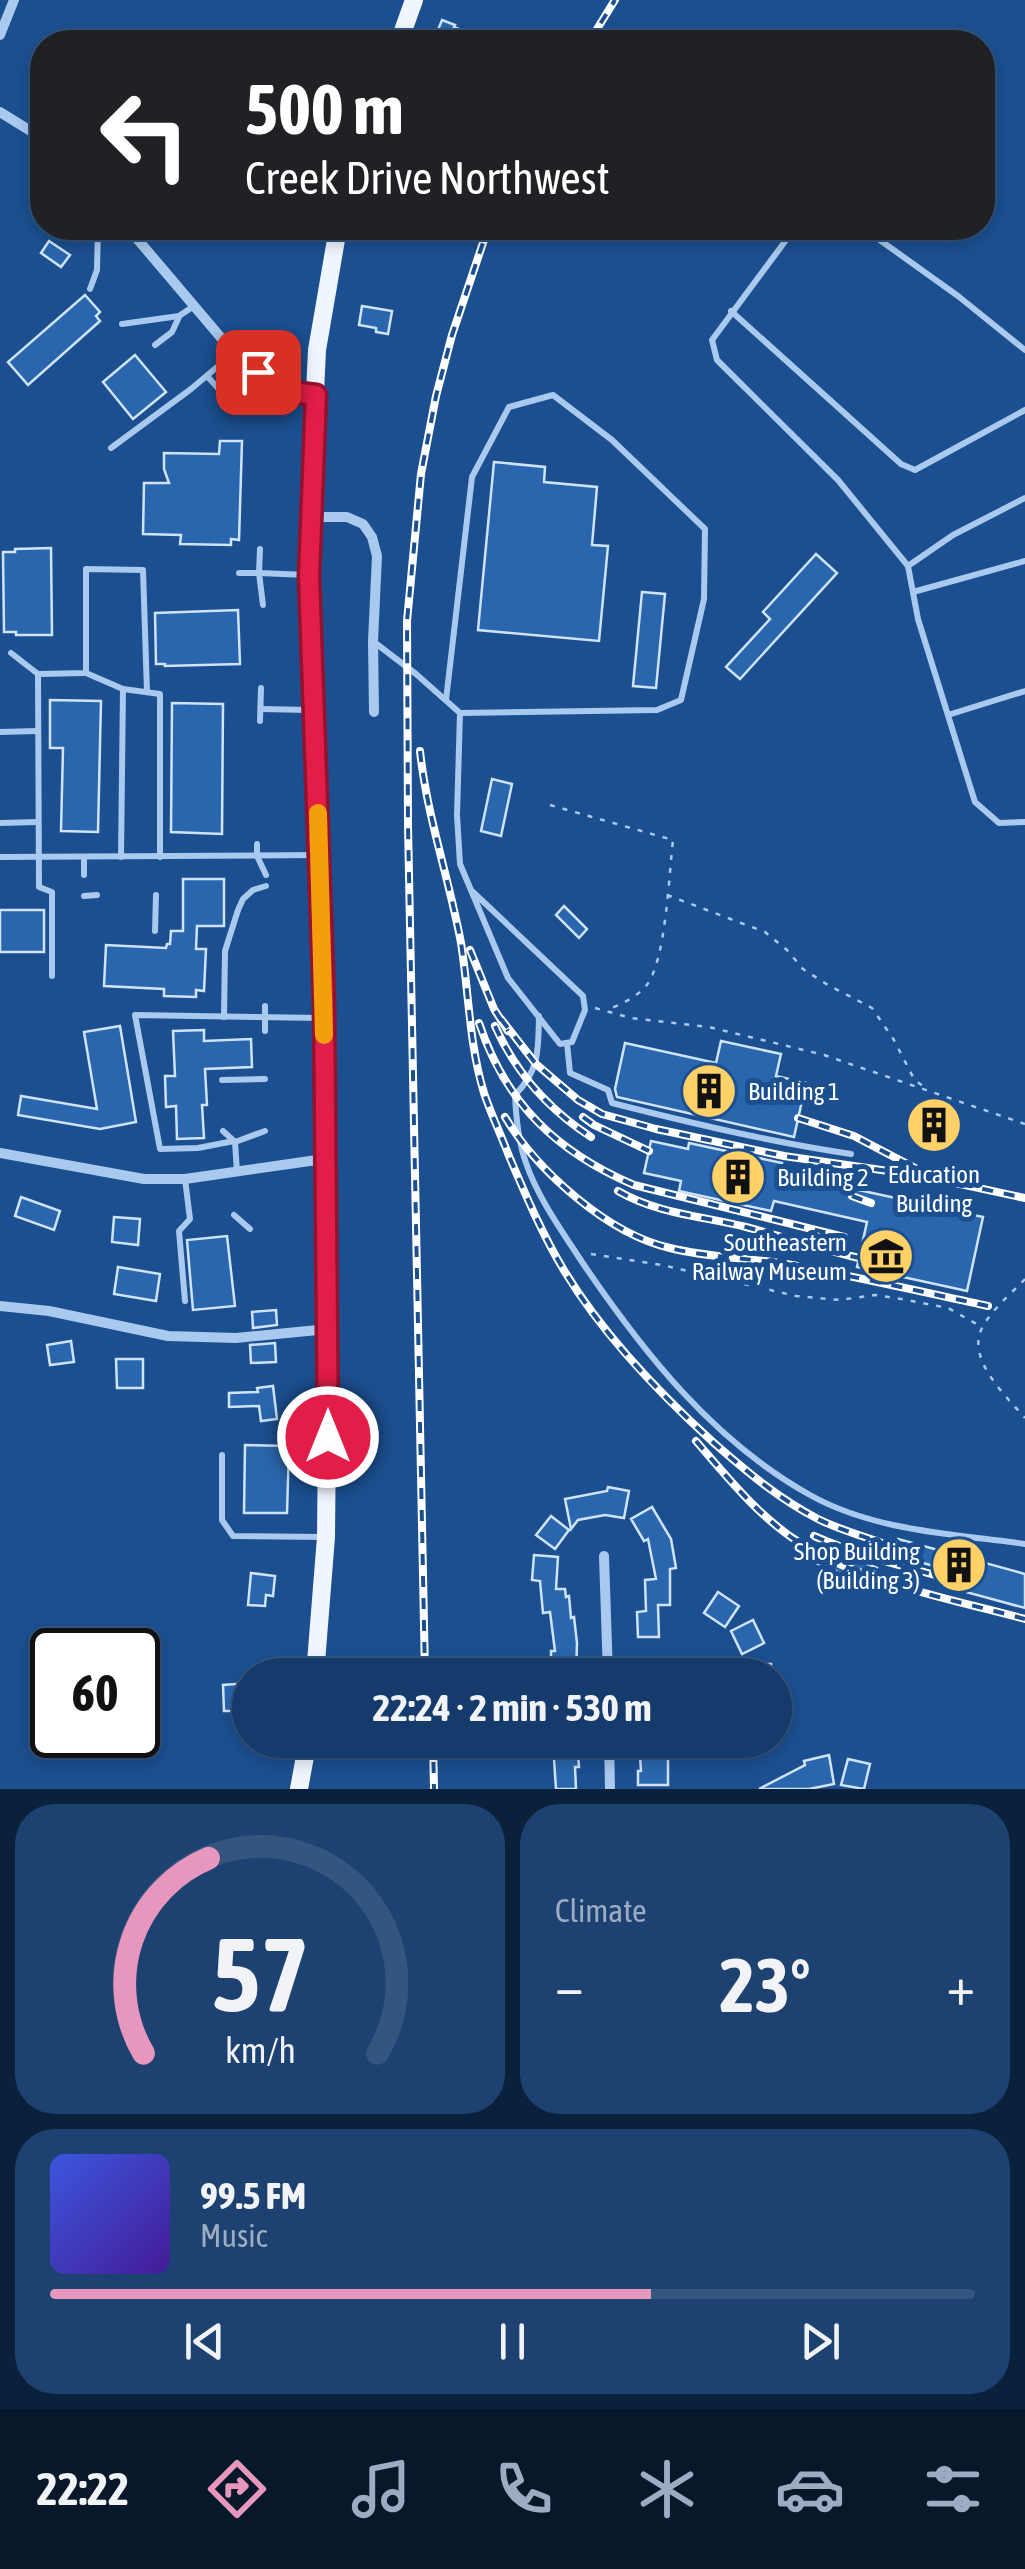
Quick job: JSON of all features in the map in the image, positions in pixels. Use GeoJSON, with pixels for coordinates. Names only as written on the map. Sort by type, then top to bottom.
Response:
{"type":"FeatureCollection","features":[{"type":"Feature","properties":{"kind":"main road"},"geometry":{"type":"LineString","coordinates":[[403,30],[414,0]]}},
{"type":"Feature","properties":{"kind":"main road"},"geometry":{"type":"LineString","coordinates":[[316,1658],[326,1537],[328,1329],[320,855],[309,576],[317,350],[336,240]]}},
{"type":"Feature","properties":{"kind":"main road"},"geometry":{"type":"LineString","coordinates":[[299,1789],[305,1758]]}},
{"type":"Feature","properties":{"kind":"street"},"geometry":{"type":"LineString","coordinates":[[0,35],[14,0]]}},
{"type":"Feature","properties":{"kind":"street"},"geometry":{"type":"LineString","coordinates":[[0,112],[30,131]]}},
{"type":"Feature","properties":{"kind":"street"},"geometry":{"type":"LineString","coordinates":[[138,240],[235,352],[282,391],[316,395]]}},
{"type":"Feature","properties":{"kind":"street"},"geometry":{"type":"LineString","coordinates":[[310,517],[347,517],[363,524],[372,537],[377,556],[374,712]]}},
{"type":"Feature","properties":{"kind":"street"},"geometry":{"type":"LineString","coordinates":[[0,1154],[144,1179],[185,1179],[324,1158]]}},
{"type":"Feature","properties":{"kind":"street"},"geometry":{"type":"LineString","coordinates":[[0,1306],[49,1311],[168,1336],[236,1338],[328,1329]]}},
{"type":"Feature","properties":{"kind":"street"},"geometry":{"type":"LineString","coordinates":[[604,1556],[608,1658]]}},
{"type":"Feature","properties":{"kind":"street"},"geometry":{"type":"LineString","coordinates":[[609,1758],[610,1789]]}},
{"type":"Feature","properties":{"kind":"lane"},"geometry":{"type":"LineString","coordinates":[[90,289],[97,270],[98,240]]}},
{"type":"Feature","properties":{"kind":"lane"},"geometry":{"type":"LineString","coordinates":[[786,240],[712,340],[717,360],[838,480],[908,566],[918,618],[974,802],[1000,824],[1025,822]]}},
{"type":"Feature","properties":{"kind":"lane"},"geometry":{"type":"LineString","coordinates":[[880,240],[1025,350]]}},
{"type":"Feature","properties":{"kind":"lane"},"geometry":{"type":"LineString","coordinates":[[122,324],[179,316],[194,306]]}},
{"type":"Feature","properties":{"kind":"lane"},"geometry":{"type":"LineString","coordinates":[[732,311],[902,464],[915,470],[1025,410]]}},
{"type":"Feature","properties":{"kind":"lane"},"geometry":{"type":"LineString","coordinates":[[155,345],[172,332],[179,316]]}},
{"type":"Feature","properties":{"kind":"lane"},"geometry":{"type":"LineString","coordinates":[[111,448],[235,352]]}},
{"type":"Feature","properties":{"kind":"lane"},"geometry":{"type":"LineString","coordinates":[[207,376],[226,397]]}},
{"type":"Feature","properties":{"kind":"lane"},"geometry":{"type":"LineString","coordinates":[[373,641],[460,713],[657,710],[681,700],[704,599],[705,529],[612,440],[553,395],[510,408],[472,478],[446,700]]}},
{"type":"Feature","properties":{"kind":"lane"},"geometry":{"type":"LineString","coordinates":[[908,566],[953,536],[1025,498]]}},
{"type":"Feature","properties":{"kind":"lane"},"geometry":{"type":"LineString","coordinates":[[260,549],[264,605]]}},
{"type":"Feature","properties":{"kind":"lane"},"geometry":{"type":"LineString","coordinates":[[912,592],[1025,561]]}},
{"type":"Feature","properties":{"kind":"lane"},"geometry":{"type":"LineString","coordinates":[[86,673],[86,569],[143,570],[147,692]]}},
{"type":"Feature","properties":{"kind":"lane"},"geometry":{"type":"LineString","coordinates":[[240,573],[309,576]]}},
{"type":"Feature","properties":{"kind":"lane"},"geometry":{"type":"LineString","coordinates":[[12,653],[38,674],[86,673],[123,689],[160,694],[160,857]]}},
{"type":"Feature","properties":{"kind":"lane"},"geometry":{"type":"LineString","coordinates":[[38,674],[38,858],[34,887],[52,892],[52,976]]}},
{"type":"Feature","properties":{"kind":"lane"},"geometry":{"type":"LineString","coordinates":[[260,721],[261,688]]}},
{"type":"Feature","properties":{"kind":"lane"},"geometry":{"type":"LineString","coordinates":[[121,857],[123,689]]}},
{"type":"Feature","properties":{"kind":"lane"},"geometry":{"type":"LineString","coordinates":[[948,715],[1025,690]]}},
{"type":"Feature","properties":{"kind":"lane"},"geometry":{"type":"LineString","coordinates":[[261,709],[314,710]]}},
{"type":"Feature","properties":{"kind":"lane"},"geometry":{"type":"LineString","coordinates":[[460,713],[460,864],[508,978],[560,1044],[572,1042],[585,1010],[584,996],[473,892]]}},
{"type":"Feature","properties":{"kind":"lane"},"geometry":{"type":"LineString","coordinates":[[0,732],[38,731]]}},
{"type":"Feature","properties":{"kind":"lane"},"geometry":{"type":"LineString","coordinates":[[0,822],[38,822]]}},
{"type":"Feature","properties":{"kind":"lane"},"geometry":{"type":"LineString","coordinates":[[257,844],[257,856],[266,875]]}},
{"type":"Feature","properties":{"kind":"lane"},"geometry":{"type":"LineString","coordinates":[[0,857],[320,855]]}},
{"type":"Feature","properties":{"kind":"lane"},"geometry":{"type":"LineString","coordinates":[[84,858],[84,875]]}},
{"type":"Feature","properties":{"kind":"lane"},"geometry":{"type":"LineString","coordinates":[[224,1016],[225,951],[238,910],[243,898],[266,886]]}},
{"type":"Feature","properties":{"kind":"lane"},"geometry":{"type":"LineString","coordinates":[[84,896],[96,895]]}},
{"type":"Feature","properties":{"kind":"lane"},"geometry":{"type":"LineString","coordinates":[[156,895],[156,931]]}},
{"type":"Feature","properties":{"kind":"lane"},"geometry":{"type":"LineString","coordinates":[[265,1006],[265,1031]]}},
{"type":"Feature","properties":{"kind":"lane"},"geometry":{"type":"LineString","coordinates":[[264,1130],[234,1142],[160,1149],[135,1015],[324,1018]]}},
{"type":"Feature","properties":{"kind":"lane"},"geometry":{"type":"LineString","coordinates":[[539,1016],[536,1064],[527,1082],[514,1095],[523,1153],[532,1177],[619,1318],[709,1421],[764,1465],[812,1496],[859,1515],[904,1527],[1025,1544]]}},
{"type":"Feature","properties":{"kind":"lane"},"geometry":{"type":"LineString","coordinates":[[566,1043],[570,1073],[608,1090],[612,1102],[722,1131],[851,1154]]}},
{"type":"Feature","properties":{"kind":"lane"},"geometry":{"type":"LineString","coordinates":[[222,1080],[265,1079]]}},
{"type":"Feature","properties":{"kind":"lane"},"geometry":{"type":"LineString","coordinates":[[223,1131],[234,1142],[237,1172]]}},
{"type":"Feature","properties":{"kind":"lane"},"geometry":{"type":"LineString","coordinates":[[185,1179],[190,1219],[179,1232],[186,1301]]}},
{"type":"Feature","properties":{"kind":"lane"},"geometry":{"type":"LineString","coordinates":[[234,1215],[250,1229]]}},
{"type":"Feature","properties":{"kind":"lane"},"geometry":{"type":"LineString","coordinates":[[222,1455],[222,1520],[233,1536],[326,1537]]}},
{"type":"Feature","properties":{"kind":"path"},"geometry":{"type":"LineString","coordinates":[[550,805],[673,840],[658,958],[647,985],[622,1004],[605,1010]]}},
{"type":"Feature","properties":{"kind":"path"},"geometry":{"type":"LineString","coordinates":[[667,895],[765,932],[803,969],[872,1008],[914,1078],[930,1092]]}},
{"type":"Feature","properties":{"kind":"path"},"geometry":{"type":"LineString","coordinates":[[584,1004],[631,1018],[709,1027],[824,1055],[1025,1124]]}},
{"type":"Feature","properties":{"kind":"path"},"geometry":{"type":"LineString","coordinates":[[575,1251],[662,1265],[796,1296],[840,1300],[875,1295],[907,1300],[948,1308],[982,1327]]}},
{"type":"Feature","properties":{"kind":"path"},"geometry":{"type":"LineString","coordinates":[[1025,1278],[982,1327],[978,1349],[987,1370],[1025,1418]]}},
{"type":"Feature","properties":{"kind":"building"},"geometry":{"type":"Polygon","coordinates":[[[442,20],[461,30],[438,30],[442,20]]]}},
{"type":"Feature","properties":{"kind":"building"},"geometry":{"type":"Polygon","coordinates":[[[49,241],[70,255],[61,267],[41,253],[49,241]]]}},
{"type":"Feature","properties":{"kind":"building"},"geometry":{"type":"Polygon","coordinates":[[[85,295],[100,312],[96,316],[100,321],[28,385],[8,362],[85,295]]]}},
{"type":"Feature","properties":{"kind":"building"},"geometry":{"type":"Polygon","coordinates":[[[362,306],[392,311],[388,334],[359,325],[362,306]]]}},
{"type":"Feature","properties":{"kind":"building"},"geometry":{"type":"Polygon","coordinates":[[[135,355],[166,392],[133,419],[103,382],[135,355]]]}},
{"type":"Feature","properties":{"kind":"building"},"geometry":{"type":"Polygon","coordinates":[[[220,441],[242,441],[239,540],[231,539],[231,545],[180,544],[181,535],[143,534],[144,483],[169,483],[164,453],[219,454],[220,441]]]}},
{"type":"Feature","properties":{"kind":"building"},"geometry":{"type":"Polygon","coordinates":[[[494,462],[545,467],[544,482],[597,487],[592,545],[608,546],[599,641],[478,630],[494,462]]]}},
{"type":"Feature","properties":{"kind":"building"},"geometry":{"type":"Polygon","coordinates":[[[51,548],[52,635],[4,632],[3,552],[51,548]]]}},
{"type":"Feature","properties":{"kind":"building"},"geometry":{"type":"Polygon","coordinates":[[[816,554],[837,573],[740,679],[726,667],[770,619],[763,612],[816,554]]]}},
{"type":"Feature","properties":{"kind":"building"},"geometry":{"type":"Polygon","coordinates":[[[642,592],[665,594],[656,688],[633,686],[642,592]]]}},
{"type":"Feature","properties":{"kind":"building"},"geometry":{"type":"Polygon","coordinates":[[[238,610],[240,664],[156,664],[155,613],[238,610]]]}},
{"type":"Feature","properties":{"kind":"building"},"geometry":{"type":"Polygon","coordinates":[[[50,700],[101,701],[98,832],[61,831],[63,748],[50,748],[50,700]]]}},
{"type":"Feature","properties":{"kind":"building"},"geometry":{"type":"Polygon","coordinates":[[[172,703],[223,704],[222,834],[171,832],[172,703]]]}},
{"type":"Feature","properties":{"kind":"building"},"geometry":{"type":"Polygon","coordinates":[[[492,779],[512,784],[501,836],[481,831],[492,779]]]}},
{"type":"Feature","properties":{"kind":"building"},"geometry":{"type":"Polygon","coordinates":[[[183,879],[224,879],[224,926],[197,926],[196,949],[206,949],[204,991],[196,990],[196,997],[164,996],[164,989],[104,986],[106,945],[166,948],[171,931],[183,931],[183,879]]]}},
{"type":"Feature","properties":{"kind":"building"},"geometry":{"type":"Polygon","coordinates":[[[564,906],[587,929],[579,938],[556,915],[564,906]]]}},
{"type":"Feature","properties":{"kind":"building"},"geometry":{"type":"Polygon","coordinates":[[[0,910],[44,910],[44,952],[0,952],[0,910]]]}},
{"type":"Feature","properties":{"kind":"building"},"geometry":{"type":"Polygon","coordinates":[[[120,1026],[136,1122],[100,1129],[18,1115],[21,1096],[97,1109],[84,1032],[120,1026]]]}},
{"type":"Feature","properties":{"kind":"building"},"geometry":{"type":"Polygon","coordinates":[[[204,1030],[204,1041],[251,1039],[252,1067],[205,1069],[204,1138],[177,1139],[176,1106],[166,1107],[165,1076],[175,1076],[173,1031],[204,1030]]]}},
{"type":"Feature","properties":{"kind":"building","name":"Building 1"},"geometry":{"type":"Polygon","coordinates":[[[721,1041],[781,1054],[776,1076],[806,1083],[794,1137],[617,1097],[615,1089],[625,1043],[716,1063],[721,1041]]]}},
{"type":"Feature","properties":{"kind":"building","name":"Education Building"},"geometry":{"type":"Polygon","coordinates":[[[925,1102],[954,1112],[943,1147],[913,1137],[925,1102]]]}},
{"type":"Feature","properties":{"kind":"building"},"geometry":{"type":"Polygon","coordinates":[[[651,1141],[688,1149],[689,1143],[782,1163],[780,1170],[983,1217],[967,1291],[857,1267],[867,1222],[774,1201],[771,1211],[679,1191],[681,1181],[644,1173],[651,1141]]]}},
{"type":"Feature","properties":{"kind":"building"},"geometry":{"type":"Polygon","coordinates":[[[21,1197],[60,1211],[54,1230],[15,1216],[21,1197]]]}},
{"type":"Feature","properties":{"kind":"building"},"geometry":{"type":"Polygon","coordinates":[[[114,1217],[140,1219],[138,1245],[112,1242],[114,1217]]]}},
{"type":"Feature","properties":{"kind":"building"},"geometry":{"type":"Polygon","coordinates":[[[227,1236],[235,1306],[193,1310],[187,1240],[227,1236]]]}},
{"type":"Feature","properties":{"kind":"building"},"geometry":{"type":"Polygon","coordinates":[[[118,1267],[160,1274],[156,1301],[114,1294],[118,1267]]]}},
{"type":"Feature","properties":{"kind":"building"},"geometry":{"type":"Polygon","coordinates":[[[276,1310],[277,1325],[253,1328],[252,1312],[276,1310]]]}},
{"type":"Feature","properties":{"kind":"building"},"geometry":{"type":"Polygon","coordinates":[[[71,1341],[74,1362],[50,1365],[47,1345],[71,1341]]]}},
{"type":"Feature","properties":{"kind":"building"},"geometry":{"type":"Polygon","coordinates":[[[275,1343],[276,1362],[251,1363],[250,1345],[275,1343]]]}},
{"type":"Feature","properties":{"kind":"building"},"geometry":{"type":"Polygon","coordinates":[[[116,1359],[143,1359],[143,1388],[117,1388],[116,1359]]]}},
{"type":"Feature","properties":{"kind":"building"},"geometry":{"type":"Polygon","coordinates":[[[273,1386],[277,1419],[261,1421],[259,1406],[229,1407],[229,1393],[258,1392],[257,1388],[273,1386]]]}},
{"type":"Feature","properties":{"kind":"building"},"geometry":{"type":"Polygon","coordinates":[[[245,1445],[289,1446],[287,1513],[244,1513],[245,1445]]]}},
{"type":"Feature","properties":{"kind":"building"},"geometry":{"type":"Polygon","coordinates":[[[608,1487],[629,1491],[624,1518],[605,1515],[578,1520],[571,1529],[565,1499],[607,1491],[608,1487]]]}},
{"type":"Feature","properties":{"kind":"building"},"geometry":{"type":"Polygon","coordinates":[[[652,1507],[671,1539],[676,1568],[670,1569],[670,1605],[658,1605],[659,1637],[638,1637],[637,1612],[646,1611],[645,1580],[656,1579],[648,1539],[644,1541],[631,1519],[652,1507]]]}},
{"type":"Feature","properties":{"kind":"building"},"geometry":{"type":"Polygon","coordinates":[[[551,1516],[569,1530],[555,1549],[536,1535],[551,1516]]]}},
{"type":"Feature","properties":{"kind":"building","name":"Shop Building (Building 3)"},"geometry":{"type":"Polygon","coordinates":[[[898,1539],[1025,1574],[1025,1608],[962,1591],[967,1575],[894,1555],[898,1539]]]}},
{"type":"Feature","properties":{"kind":"building"},"geometry":{"type":"Polygon","coordinates":[[[823,1545],[877,1568],[869,1585],[816,1563],[823,1545]]]}},
{"type":"Feature","properties":{"kind":"building"},"geometry":{"type":"Polygon","coordinates":[[[534,1555],[558,1557],[556,1589],[565,1589],[566,1597],[569,1596],[577,1658],[551,1658],[551,1651],[555,1651],[550,1612],[543,1613],[540,1581],[532,1580],[534,1555]]]}},
{"type":"Feature","properties":{"kind":"building"},"geometry":{"type":"Polygon","coordinates":[[[251,1573],[275,1576],[273,1596],[266,1595],[265,1606],[248,1605],[251,1573]]]}},
{"type":"Feature","properties":{"kind":"building"},"geometry":{"type":"Polygon","coordinates":[[[718,1592],[739,1606],[725,1627],[704,1613],[718,1592]]]}},
{"type":"Feature","properties":{"kind":"building"},"geometry":{"type":"Polygon","coordinates":[[[753,1620],[764,1643],[742,1654],[731,1631],[753,1620]]]}},
{"type":"Feature","properties":{"kind":"building"},"geometry":{"type":"Polygon","coordinates":[[[232,1684],[232,1711],[224,1711],[223,1685],[232,1684]]]}},
{"type":"Feature","properties":{"kind":"building"},"geometry":{"type":"Polygon","coordinates":[[[829,1755],[834,1784],[809,1789],[759,1789],[805,1765],[804,1761],[829,1755]]]}},
{"type":"Feature","properties":{"kind":"building"},"geometry":{"type":"Polygon","coordinates":[[[554,1758],[578,1758],[576,1789],[556,1789],[554,1758]]]}},
{"type":"Feature","properties":{"kind":"building"},"geometry":{"type":"Polygon","coordinates":[[[640,1758],[668,1758],[668,1785],[638,1785],[640,1758]]]}},
{"type":"Feature","properties":{"kind":"building"},"geometry":{"type":"Polygon","coordinates":[[[848,1759],[870,1764],[864,1789],[841,1785],[848,1759]]]}},
{"type":"Feature","properties":{"kind":"railway"},"geometry":{"type":"LineString","coordinates":[[596,30],[615,0]]}},
{"type":"Feature","properties":{"kind":"railway"},"geometry":{"type":"LineString","coordinates":[[425,1658],[407,621],[421,474],[436,396],[484,240]]}},
{"type":"Feature","properties":{"kind":"railway"},"geometry":{"type":"LineString","coordinates":[[420,751],[461,943],[472,1037],[484,1093],[528,1201],[565,1272],[634,1363],[738,1464],[776,1494],[818,1519],[896,1548]]}},
{"type":"Feature","properties":{"kind":"railway"},"geometry":{"type":"LineString","coordinates":[[470,950],[494,1009],[508,1031]]}},
{"type":"Feature","properties":{"kind":"railway"},"geometry":{"type":"LineString","coordinates":[[501,1019],[536,1064],[578,1100],[602,1114],[784,1156],[923,1176],[1025,1198]]}},
{"type":"Feature","properties":{"kind":"railway"},"geometry":{"type":"LineString","coordinates":[[479,1023],[490,1052],[520,1101],[558,1141],[606,1172],[634,1185],[844,1237]]}},
{"type":"Feature","properties":{"kind":"railway"},"geometry":{"type":"LineString","coordinates":[[495,1026],[535,1089],[591,1137]]}},
{"type":"Feature","properties":{"kind":"railway"},"geometry":{"type":"LineString","coordinates":[[505,1117],[536,1158],[576,1198],[646,1241],[685,1251],[817,1270],[988,1306]]}},
{"type":"Feature","properties":{"kind":"railway"},"geometry":{"type":"LineString","coordinates":[[583,1117],[649,1151]]}},
{"type":"Feature","properties":{"kind":"railway"},"geometry":{"type":"LineString","coordinates":[[798,1118],[854,1136],[917,1169]]}},
{"type":"Feature","properties":{"kind":"railway"},"geometry":{"type":"LineString","coordinates":[[618,1191],[664,1210],[746,1227],[859,1258]]}},
{"type":"Feature","properties":{"kind":"railway"},"geometry":{"type":"LineString","coordinates":[[852,1196],[871,1203]]}},
{"type":"Feature","properties":{"kind":"railway"},"geometry":{"type":"LineString","coordinates":[[696,1441],[771,1521],[825,1557],[910,1589],[1025,1619]]}},
{"type":"Feature","properties":{"kind":"railway"},"geometry":{"type":"LineString","coordinates":[[814,1536],[965,1583]]}},
{"type":"Feature","properties":{"kind":"railway"},"geometry":{"type":"LineString","coordinates":[[433,1758],[434,1789]]}},
{"type":"Feature","properties":{"kind":"slow traffic"},"geometry":{"type":"LineString","coordinates":[[318,813],[324,1035]]}},
{"type":"Feature","properties":{"kind":"place","name":"Building 1"},"geometry":{"type":"Point","coordinates":[709,1091]}},
{"type":"Feature","properties":{"kind":"place","name":"Education Building"},"geometry":{"type":"Point","coordinates":[934,1125]}},
{"type":"Feature","properties":{"kind":"place","name":"Building 2"},"geometry":{"type":"Point","coordinates":[738,1177]}},
{"type":"Feature","properties":{"kind":"place","name":"Southeastern Railway Museum"},"geometry":{"type":"Point","coordinates":[886,1256]}},
{"type":"Feature","properties":{"kind":"place","name":"Shop Building (Building 3)"},"geometry":{"type":"Point","coordinates":[959,1565]}},
{"type":"Feature","properties":{"kind":"route"},"geometry":{"type":"LineString","coordinates":[[258,372],[282,391],[316,395],[309,576],[324,1002],[328,1437]]}}]}
